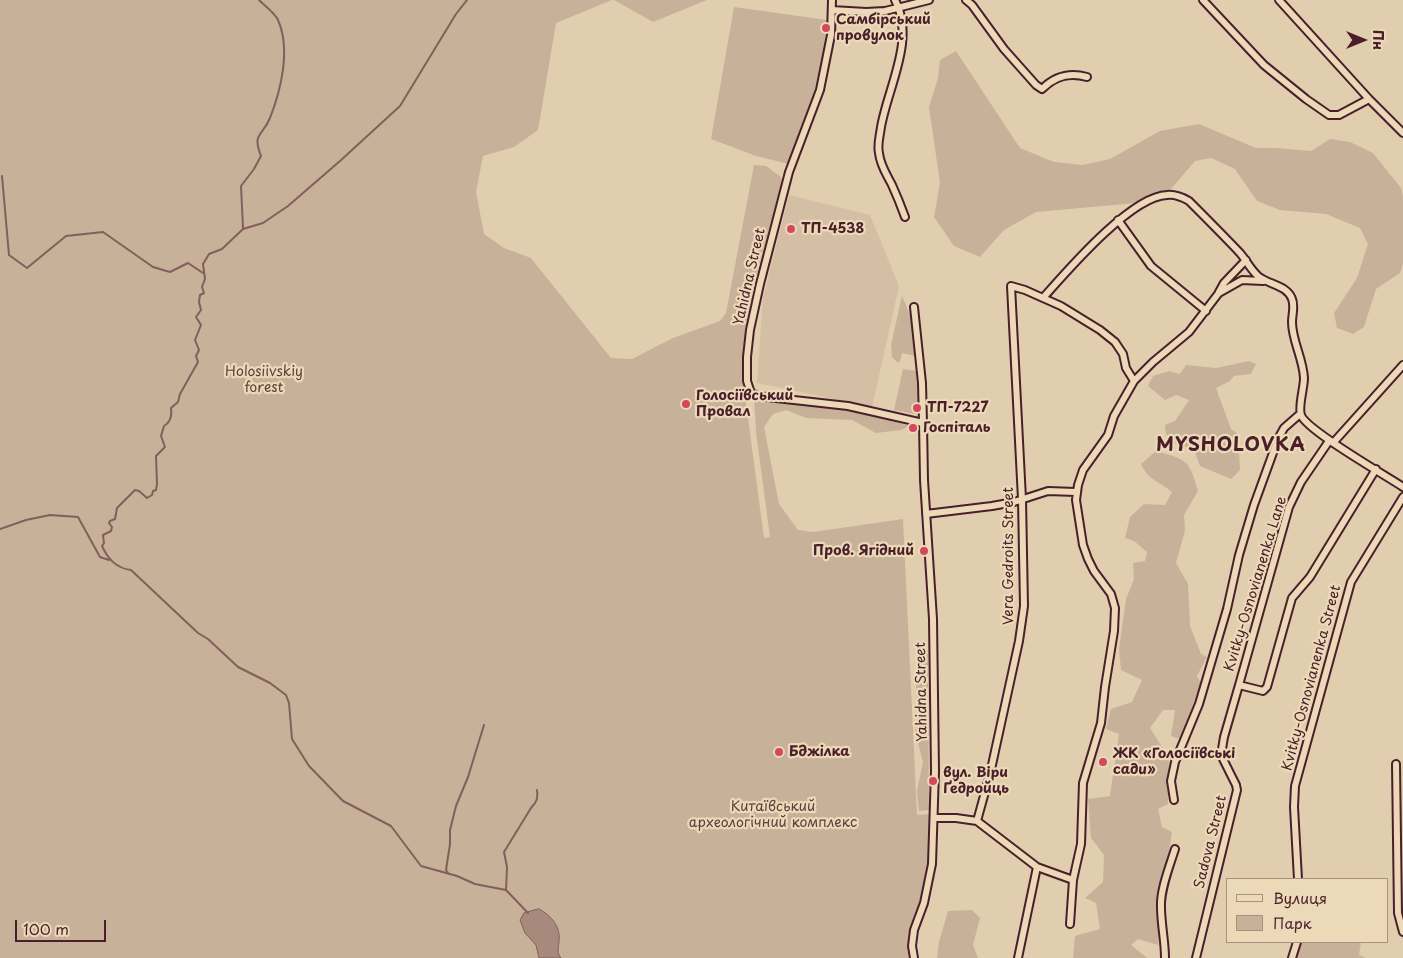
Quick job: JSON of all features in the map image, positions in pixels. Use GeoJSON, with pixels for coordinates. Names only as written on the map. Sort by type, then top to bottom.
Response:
{"type":"FeatureCollection","features":[{"type":"Feature","properties":{"kind":"street","name":"Yahidna Street"},"geometry":{"type":"LineString","coordinates":[[832,0],[831,35],[820,90],[789,172],[760,284],[750,330],[746,380],[751,392],[758,396],[848,406],[923,423]]}},
{"type":"Feature","properties":{"kind":"street"},"geometry":{"type":"LineString","coordinates":[[832,10],[885,11],[897,3],[929,0]]}},
{"type":"Feature","properties":{"kind":"street"},"geometry":{"type":"LineString","coordinates":[[966,0],[972,5],[1004,49],[1036,85],[1042,89],[1049,82],[1068,74],[1087,77]]}},
{"type":"Feature","properties":{"kind":"street"},"geometry":{"type":"LineString","coordinates":[[1203,0],[1264,65],[1306,100],[1329,115],[1339,114],[1369,98]]}},
{"type":"Feature","properties":{"kind":"street"},"geometry":{"type":"LineString","coordinates":[[1279,0],[1403,133]]}},
{"type":"Feature","properties":{"kind":"street"},"geometry":{"type":"LineString","coordinates":[[897,3],[902,40],[898,64],[884,111],[879,141],[879,154],[883,169],[905,217]]}},
{"type":"Feature","properties":{"kind":"street"},"geometry":{"type":"LineString","coordinates":[[1134,381],[1126,368],[1123,354],[1115,342],[1085,321],[1043,298],[1118,220],[1155,197],[1167,195],[1181,197],[1200,212],[1246,260],[1258,276],[1267,282]]}},
{"type":"Feature","properties":{"kind":"street"},"geometry":{"type":"LineString","coordinates":[[1118,220],[1151,266],[1206,310]]}},
{"type":"Feature","properties":{"kind":"street"},"geometry":{"type":"LineString","coordinates":[[1070,924],[1073,880],[1082,844],[1083,783],[1103,713],[1114,631],[1115,608],[1110,594],[1091,565],[1083,545],[1076,492],[1083,470],[1108,435],[1114,416],[1134,381],[1146,368],[1189,332],[1218,294],[1224,283],[1246,260]]}},
{"type":"Feature","properties":{"kind":"street"},"geometry":{"type":"LineString","coordinates":[[1218,294],[1242,280],[1255,279],[1280,287],[1287,292],[1293,300],[1292,324],[1302,360],[1304,379],[1300,414],[1304,421],[1331,442],[1403,487]]}},
{"type":"Feature","properties":{"kind":"street","name":"Vera Gedroits Street"},"geometry":{"type":"LineString","coordinates":[[977,821],[990,774],[1023,626],[1022,499],[1011,286],[1043,298]]}},
{"type":"Feature","properties":{"kind":"street","name":"Yahidna Street"},"geometry":{"type":"LineString","coordinates":[[914,307],[922,383],[924,480],[934,667],[934,818],[932,864],[924,904],[914,930],[912,946],[914,958]]}},
{"type":"Feature","properties":{"kind":"street"},"geometry":{"type":"LineString","coordinates":[[1331,442],[1403,365]]}},
{"type":"Feature","properties":{"kind":"street"},"geometry":{"type":"LineString","coordinates":[[1174,800],[1172,781],[1175,762],[1199,704],[1227,609],[1239,555],[1254,506],[1281,434],[1288,423],[1300,414]]}},
{"type":"Feature","properties":{"kind":"street","name":"Kvitky-Osnovianenka Lane"},"geometry":{"type":"LineString","coordinates":[[1239,685],[1289,507],[1301,482],[1331,442]]}},
{"type":"Feature","properties":{"kind":"street"},"geometry":{"type":"LineString","coordinates":[[1239,685],[1263,691],[1267,687],[1292,598],[1310,577],[1376,469]]}},
{"type":"Feature","properties":{"kind":"street"},"geometry":{"type":"LineString","coordinates":[[926,514],[992,506],[1048,491],[1076,492]]}},
{"type":"Feature","properties":{"kind":"street","name":"Kvitky-Osnovianenka Street"},"geometry":{"type":"LineString","coordinates":[[1298,878],[1294,807],[1295,786],[1351,582],[1403,497]]}},
{"type":"Feature","properties":{"kind":"street","name":"Sadova Street"},"geometry":{"type":"LineString","coordinates":[[1196,958],[1237,790],[1221,755],[1224,736],[1239,685]]}},
{"type":"Feature","properties":{"kind":"street"},"geometry":{"type":"LineString","coordinates":[[1396,764],[1398,913],[1403,932]]}},
{"type":"Feature","properties":{"kind":"street"},"geometry":{"type":"LineString","coordinates":[[934,818],[956,818],[977,821],[1037,867],[1073,880]]}},
{"type":"Feature","properties":{"kind":"street"},"geometry":{"type":"LineString","coordinates":[[1164,958],[1163,919],[1160,906],[1175,849]]}},
{"type":"Feature","properties":{"kind":"street"},"geometry":{"type":"LineString","coordinates":[[1018,958],[1037,867]]}},
{"type":"Feature","properties":{"kind":"street"},"geometry":{"type":"LineString","coordinates":[[1292,958],[1297,943]]}},
{"type":"Feature","properties":{"kind":"shaded area"},"geometry":{"type":"Polygon","coordinates":[[[789,195],[870,215],[899,286],[872,407],[757,383],[763,298],[789,195]]]}},
{"type":"Feature","properties":{"kind":"shaded area"},"geometry":{"type":"Polygon","coordinates":[[[539,909],[555,922],[559,932],[558,953],[561,958],[539,958],[536,945],[525,933],[520,920],[524,913],[539,909]]]}},
{"type":"Feature","properties":{"kind":"green space","name":"Holosiivskiy forest"},"geometry":{"type":"Polygon","coordinates":[[[0,0],[612,0],[556,23],[538,130],[514,147],[483,156],[476,192],[484,234],[504,248],[531,258],[611,358],[632,359],[673,338],[720,321],[726,313],[754,165],[766,166],[781,177],[782,183],[754,283],[742,373],[764,538],[770,537],[756,432],[754,399],[793,401],[833,407],[872,415],[909,426],[901,430],[876,433],[852,420],[806,418],[786,410],[773,414],[764,427],[779,504],[798,530],[813,532],[903,519],[917,815],[931,814],[928,866],[910,944],[909,958],[0,958],[0,0]]]}},
{"type":"Feature","properties":{"kind":"green space"},"geometry":{"type":"Polygon","coordinates":[[[614,0],[707,0],[653,22],[614,0]]]}},
{"type":"Feature","properties":{"kind":"green space"},"geometry":{"type":"Polygon","coordinates":[[[734,7],[827,20],[824,56],[815,93],[789,164],[756,156],[711,139],[734,7]]]}},
{"type":"Feature","properties":{"kind":"green space"},"geometry":{"type":"Polygon","coordinates":[[[956,51],[1020,148],[1054,162],[1082,165],[1110,159],[1160,131],[1199,124],[1256,148],[1311,151],[1330,139],[1350,142],[1373,153],[1401,188],[1403,196],[1403,264],[1400,273],[1376,289],[1364,327],[1353,334],[1337,328],[1334,313],[1357,278],[1368,244],[1360,228],[1326,214],[1280,210],[1257,201],[1235,169],[1211,158],[1195,161],[1171,189],[1136,203],[1036,212],[1004,230],[980,257],[954,246],[934,217],[940,183],[929,107],[938,78],[940,60],[956,51]]]}},
{"type":"Feature","properties":{"kind":"green space"},"geometry":{"type":"Polygon","coordinates":[[[902,296],[913,325],[915,356],[902,353],[900,362],[897,362],[892,357],[891,345],[902,296]]]}},
{"type":"Feature","properties":{"kind":"green space"},"geometry":{"type":"Polygon","coordinates":[[[1249,361],[1256,364],[1251,374],[1234,376],[1230,381],[1216,388],[1231,429],[1238,434],[1240,470],[1231,479],[1200,466],[1194,450],[1170,440],[1167,436],[1165,425],[1175,421],[1189,400],[1176,395],[1165,400],[1148,386],[1153,376],[1169,371],[1180,374],[1186,365],[1216,368],[1249,361]]]}},
{"type":"Feature","properties":{"kind":"green space"},"geometry":{"type":"Polygon","coordinates":[[[903,369],[916,371],[920,415],[894,410],[903,369]]]}},
{"type":"Feature","properties":{"kind":"green space"},"geometry":{"type":"Polygon","coordinates":[[[1156,451],[1185,462],[1192,473],[1198,491],[1184,515],[1185,531],[1176,563],[1188,584],[1190,626],[1201,654],[1207,657],[1197,676],[1201,683],[1180,739],[1171,736],[1175,710],[1163,710],[1150,728],[1169,758],[1168,804],[1158,809],[1162,827],[1172,832],[1169,852],[1158,887],[1157,908],[1160,927],[1158,945],[1138,939],[1131,945],[1147,958],[1073,958],[1075,936],[1100,929],[1096,903],[1085,898],[1103,882],[1104,855],[1091,838],[1088,799],[1110,796],[1119,734],[1106,729],[1111,709],[1132,702],[1142,680],[1121,670],[1119,649],[1126,599],[1134,579],[1133,563],[1145,561],[1147,552],[1134,541],[1125,538],[1130,517],[1144,504],[1165,505],[1172,492],[1150,477],[1141,464],[1156,451]]]}},
{"type":"Feature","properties":{"kind":"green space"},"geometry":{"type":"Polygon","coordinates":[[[928,650],[929,810],[919,811],[917,791],[923,762],[915,732],[917,723],[920,720],[916,680],[920,658],[928,650]]]}},
{"type":"Feature","properties":{"kind":"green space"},"geometry":{"type":"Polygon","coordinates":[[[972,910],[980,918],[973,945],[978,958],[937,958],[939,942],[948,911],[972,910]]]}},
{"type":"Feature","properties":{"kind":"green space"},"geometry":{"type":"Polygon","coordinates":[[[1301,943],[1361,943],[1359,955],[1366,958],[1297,958],[1301,943]]]}},
{"type":"Feature","properties":{"kind":"waterway"},"geometry":{"type":"LineString","coordinates":[[243,228],[241,186],[261,156],[257,143],[270,118],[278,95],[284,56],[282,31],[277,17],[259,0]]}},
{"type":"Feature","properties":{"kind":"waterway"},"geometry":{"type":"LineString","coordinates":[[467,0],[456,14],[400,106],[288,206],[263,223],[243,229],[222,249],[209,254],[203,264],[205,279],[202,287],[204,293],[200,295],[201,310],[196,317],[201,325],[195,340],[199,350],[196,356],[198,362],[180,394],[178,402],[171,408],[170,420],[164,426],[161,436],[165,447],[156,456],[156,490],[147,498],[135,490],[117,508],[115,519],[109,523],[112,527],[111,531],[103,535],[104,543],[102,546],[113,562],[131,570],[198,633],[208,639],[238,667],[270,683],[286,695],[289,703],[292,739],[309,766],[343,801],[391,826],[421,866],[457,876],[475,884],[506,890],[528,913]]}},
{"type":"Feature","properties":{"kind":"waterway"},"geometry":{"type":"LineString","coordinates":[[2,176],[9,255],[27,268],[66,236],[103,232],[153,267],[170,272],[188,263],[203,273]]}},
{"type":"Feature","properties":{"kind":"waterway"},"geometry":{"type":"LineString","coordinates":[[0,529],[26,520],[50,515],[78,517],[100,557],[109,560]]}},
{"type":"Feature","properties":{"kind":"waterway"},"geometry":{"type":"LineString","coordinates":[[449,874],[446,870],[450,830],[456,806],[468,777],[484,725]]}},
{"type":"Feature","properties":{"kind":"waterway"},"geometry":{"type":"LineString","coordinates":[[506,890],[507,867],[504,852],[536,802],[537,790]]}},
{"type":"Feature","properties":{"kind":"place","name":"Самбірський провулок"},"geometry":{"type":"Point","coordinates":[826,28]}},
{"type":"Feature","properties":{"kind":"place","name":"ТП-4538"},"geometry":{"type":"Point","coordinates":[791,229]}},
{"type":"Feature","properties":{"kind":"place","name":"Голосіївський Провал"},"geometry":{"type":"Point","coordinates":[686,404]}},
{"type":"Feature","properties":{"kind":"place","name":"ТП-7227"},"geometry":{"type":"Point","coordinates":[917,408]}},
{"type":"Feature","properties":{"kind":"place","name":"Госпіталь"},"geometry":{"type":"Point","coordinates":[913,428]}},
{"type":"Feature","properties":{"kind":"place","name":"Пров. Ягідний"},"geometry":{"type":"Point","coordinates":[924,551]}},
{"type":"Feature","properties":{"kind":"place","name":"Бджілка"},"geometry":{"type":"Point","coordinates":[779,752]}},
{"type":"Feature","properties":{"kind":"place","name":"ЖК «Голосіївські сади»"},"geometry":{"type":"Point","coordinates":[1103,762]}},
{"type":"Feature","properties":{"kind":"place","name":"вул. Віри Ґедройць"},"geometry":{"type":"Point","coordinates":[933,781]}},
{"type":"Feature","properties":{"kind":"district","name":"MYSHOLOVKA"},"geometry":{"type":"Point","coordinates":[1231,446]}},
{"type":"Feature","properties":{"kind":"park label","name":"Китаївський археологічний комплекс"},"geometry":{"type":"Point","coordinates":[773,816]}}]}
